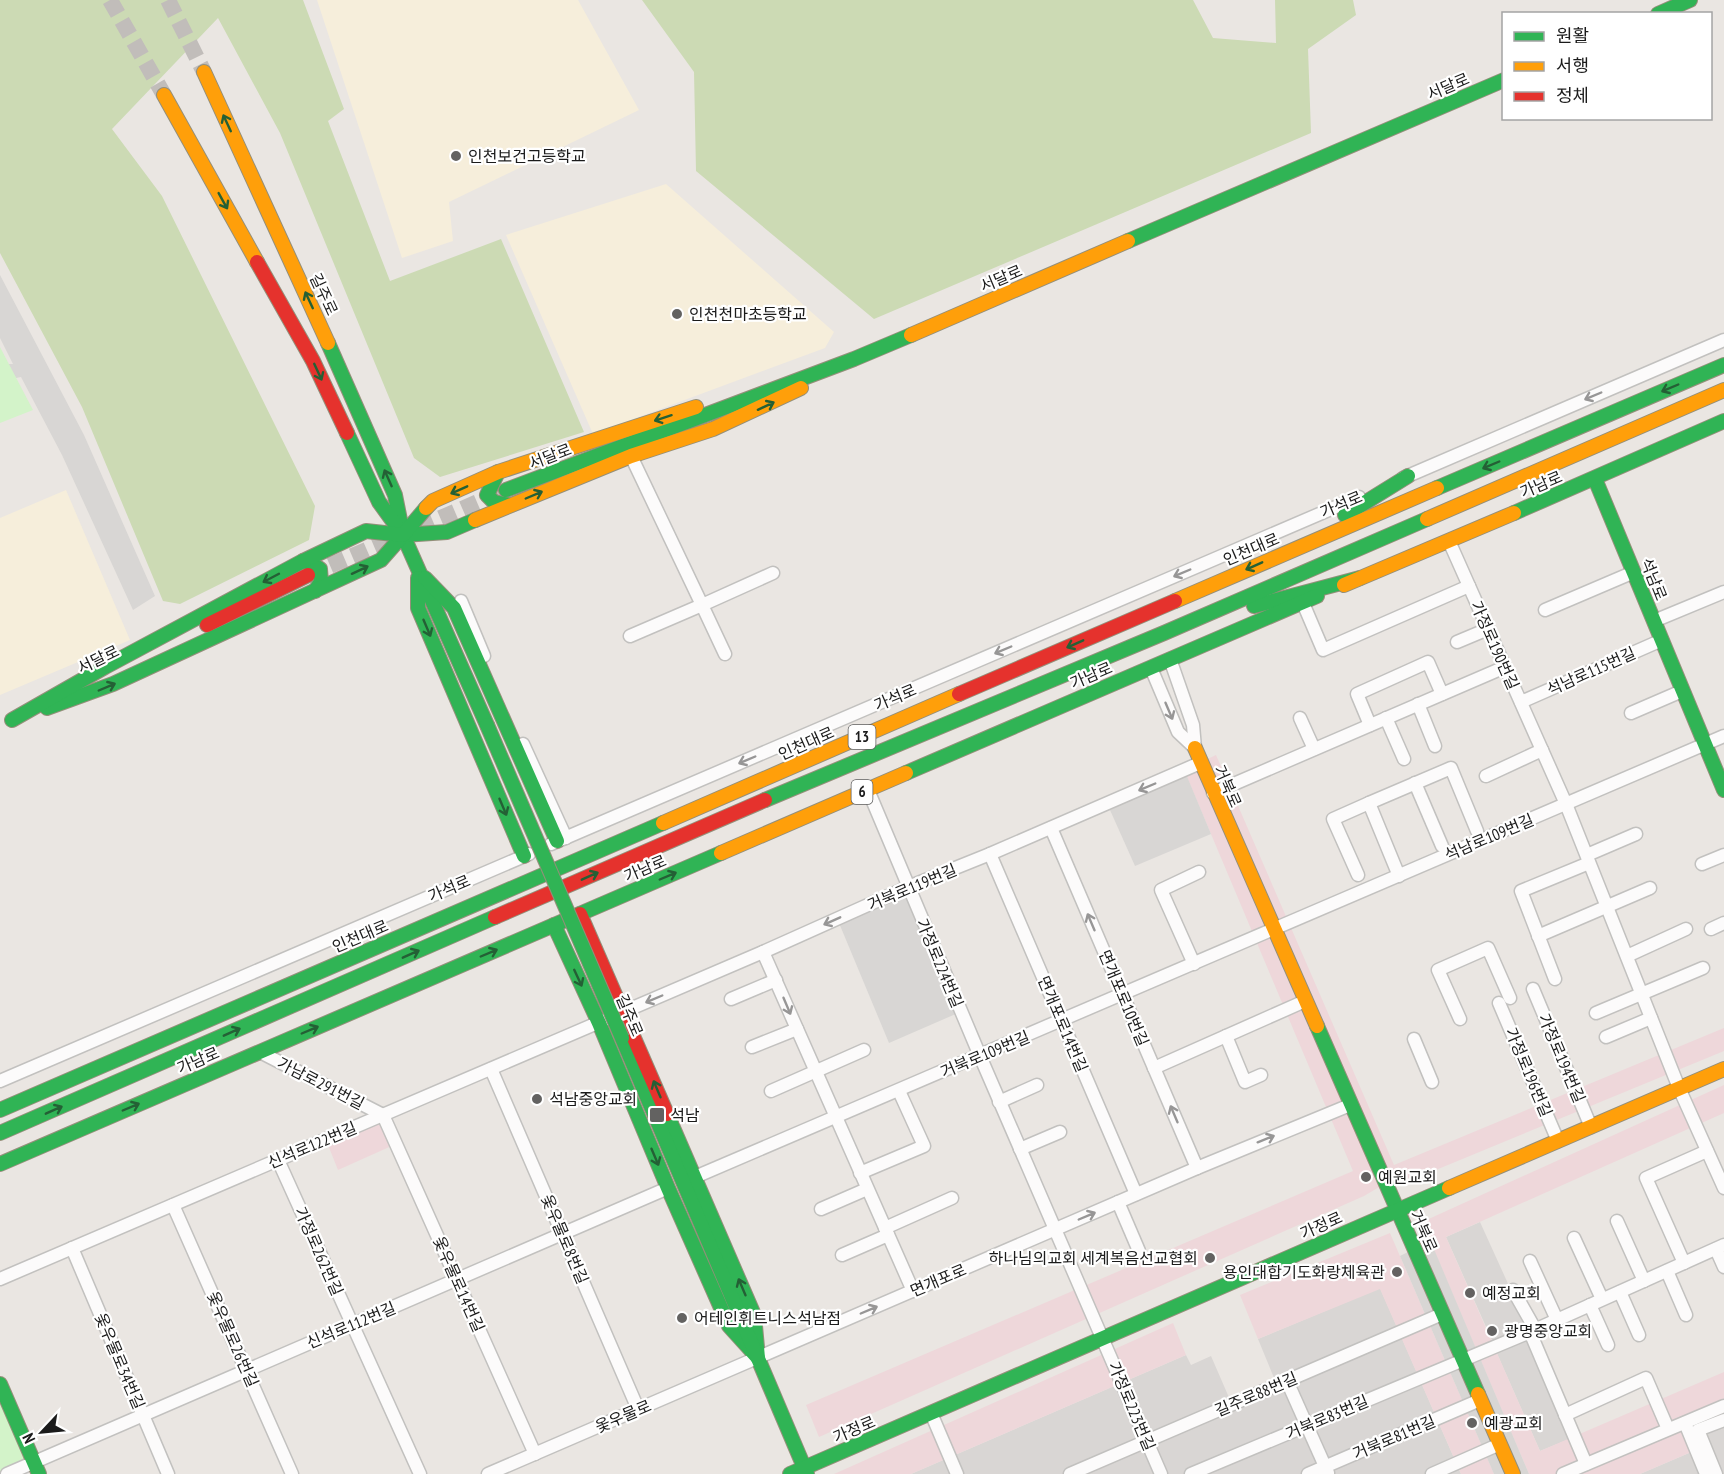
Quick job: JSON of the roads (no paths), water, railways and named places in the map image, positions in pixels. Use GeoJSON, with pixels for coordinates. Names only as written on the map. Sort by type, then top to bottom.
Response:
{"type":"FeatureCollection","features":[{"type":"Feature","properties":{"kind":"main road"},"geometry":{"type":"LineString","coordinates":[[1663,12],[1690,0]]}},
{"type":"Feature","properties":{"kind":"main road","name":"길주로"},"geometry":{"type":"LineString","coordinates":[[204,72],[333,353],[395,495],[403,534],[418,571],[622,1038],[806,1471]]}},
{"type":"Feature","properties":{"kind":"main road","name":"서달로"},"geometry":{"type":"LineString","coordinates":[[506,490],[854,359],[1502,80]]}},
{"type":"Feature","properties":{"kind":"main road","name":"길주로"},"geometry":{"type":"LineString","coordinates":[[164,95],[313,361],[379,502],[403,534]]}},
{"type":"Feature","properties":{"kind":"main road"},"geometry":{"type":"LineString","coordinates":[[6,722],[303,561],[366,531],[403,534],[447,532],[632,456],[745,416],[854,359]]}},
{"type":"Feature","properties":{"kind":"main road"},"geometry":{"type":"LineString","coordinates":[[6,722],[83,697],[114,684],[381,560],[434,501],[498,472],[787,377],[854,359]]}},
{"type":"Feature","properties":{"kind":"main road","name":"인천대로"},"geometry":{"type":"LineString","coordinates":[[0,1110],[1276,556],[1724,365]]}},
{"type":"Feature","properties":{"kind":"main road","name":"13"},"geometry":{"type":"LineString","coordinates":[[0,1133],[741,810],[1164,633],[1724,390]]}},
{"type":"Feature","properties":{"kind":"main road","name":"가남로"},"geometry":{"type":"LineString","coordinates":[[0,1164],[1724,422]]}},
{"type":"Feature","properties":{"kind":"main road"},"geometry":{"type":"LineString","coordinates":[[498,472],[487,495],[495,504],[510,506]]}},
{"type":"Feature","properties":{"kind":"main road"},"geometry":{"type":"LineString","coordinates":[[1276,556],[1408,476]]}},
{"type":"Feature","properties":{"kind":"main road","name":"석남로"},"geometry":{"type":"LineString","coordinates":[[1595,479],[1724,790]]}},
{"type":"Feature","properties":{"kind":"main road"},"geometry":{"type":"LineString","coordinates":[[303,561],[311,562],[320,569],[321,582],[315,591]]}},
{"type":"Feature","properties":{"kind":"main road","name":"길주로"},"geometry":{"type":"LineString","coordinates":[[418,571],[454,608],[561,840]]}},
{"type":"Feature","properties":{"kind":"main road","name":"길주로"},"geometry":{"type":"LineString","coordinates":[[418,571],[418,608],[524,856]]}},
{"type":"Feature","properties":{"kind":"main road","name":"서달로"},"geometry":{"type":"LineString","coordinates":[[6,722],[308,575]]}},
{"type":"Feature","properties":{"kind":"main road"},"geometry":{"type":"LineString","coordinates":[[1164,633],[1263,603],[1360,578]]}},
{"type":"Feature","properties":{"kind":"main road","name":"거북로"},"geometry":{"type":"LineString","coordinates":[[1195,748],[1513,1474]]}},
{"type":"Feature","properties":{"kind":"main road"},"geometry":{"type":"LineString","coordinates":[[580,914],[754,1315],[758,1358]]}},
{"type":"Feature","properties":{"kind":"main road"},"geometry":{"type":"LineString","coordinates":[[554,925],[599,1023],[729,1326],[758,1358]]}},
{"type":"Feature","properties":{"kind":"main road","name":"가정로"},"geometry":{"type":"LineString","coordinates":[[790,1474],[806,1471],[931,1413],[1724,1069]]}},
{"type":"Feature","properties":{"kind":"main road"},"geometry":{"type":"LineString","coordinates":[[0,1384],[37,1468]]}},
{"type":"Feature","properties":{"kind":"street","name":"가석로"},"geometry":{"type":"LineString","coordinates":[[0,1081],[1724,340]]}},
{"type":"Feature","properties":{"kind":"street"},"geometry":{"type":"LineString","coordinates":[[632,456],[725,654]]}},
{"type":"Feature","properties":{"kind":"street","name":"가정로190번길"},"geometry":{"type":"LineString","coordinates":[[1449,541],[1566,804],[1679,1088],[1707,1151],[1721,1174],[1724,1188]]}},
{"type":"Feature","properties":{"kind":"street"},"geometry":{"type":"LineString","coordinates":[[1545,610],[1634,572]]}},
{"type":"Feature","properties":{"kind":"street"},"geometry":{"type":"LineString","coordinates":[[630,636],[773,573]]}},
{"type":"Feature","properties":{"kind":"street"},"geometry":{"type":"LineString","coordinates":[[1303,603],[1323,650],[1469,586]]}},
{"type":"Feature","properties":{"kind":"street"},"geometry":{"type":"LineString","coordinates":[[1654,621],[1724,592]]}},
{"type":"Feature","properties":{"kind":"street"},"geometry":{"type":"LineString","coordinates":[[461,601],[561,840]]}},
{"type":"Feature","properties":{"kind":"street"},"geometry":{"type":"LineString","coordinates":[[1457,642],[1488,629]]}},
{"type":"Feature","properties":{"kind":"street","name":"석남로115번길"},"geometry":{"type":"LineString","coordinates":[[1521,702],[1662,640]]}},
{"type":"Feature","properties":{"kind":"street"},"geometry":{"type":"LineString","coordinates":[[1170,659],[1193,725],[1195,748]]}},
{"type":"Feature","properties":{"kind":"street"},"geometry":{"type":"LineString","coordinates":[[1370,725],[1357,694],[1428,662],[1442,694]]}},
{"type":"Feature","properties":{"kind":"street"},"geometry":{"type":"LineString","coordinates":[[1213,793],[1505,667]]}},
{"type":"Feature","properties":{"kind":"street"},"geometry":{"type":"LineString","coordinates":[[1150,668],[1178,732],[1195,748]]}},
{"type":"Feature","properties":{"kind":"street"},"geometry":{"type":"LineString","coordinates":[[1631,713],[1683,691]]}},
{"type":"Feature","properties":{"kind":"street"},"geometry":{"type":"LineString","coordinates":[[1418,704],[1435,746]]}},
{"type":"Feature","properties":{"kind":"street"},"geometry":{"type":"LineString","coordinates":[[1300,718],[1314,749]]}},
{"type":"Feature","properties":{"kind":"street"},"geometry":{"type":"LineString","coordinates":[[1386,718],[1404,759]]}},
{"type":"Feature","properties":{"kind":"street","name":"석남로109번길"},"geometry":{"type":"LineString","coordinates":[[1274,930],[1724,736]]}},
{"type":"Feature","properties":{"kind":"street"},"geometry":{"type":"LineString","coordinates":[[1486,776],[1542,750]]}},
{"type":"Feature","properties":{"kind":"street","name":"거북로119번길"},"geometry":{"type":"LineString","coordinates":[[624,1012],[908,887],[1200,763]]}},
{"type":"Feature","properties":{"kind":"street"},"geometry":{"type":"LineString","coordinates":[[1358,875],[1333,819],[1451,768],[1477,831]]}},
{"type":"Feature","properties":{"kind":"street"},"geometry":{"type":"LineString","coordinates":[[1415,783],[1442,846]]}},
{"type":"Feature","properties":{"kind":"street","name":"가정로224번길"},"geometry":{"type":"LineString","coordinates":[[868,790],[999,1102],[1103,1338]]}},
{"type":"Feature","properties":{"kind":"street"},"geometry":{"type":"LineString","coordinates":[[1369,803],[1399,876]]}},
{"type":"Feature","properties":{"kind":"street","name":"면개포로10번길"},"geometry":{"type":"LineString","coordinates":[[1051,828],[1197,1168]]}},
{"type":"Feature","properties":{"kind":"street"},"geometry":{"type":"LineString","coordinates":[[1555,979],[1521,891],[1636,834]]}},
{"type":"Feature","properties":{"kind":"street","name":"면개포로14번길"},"geometry":{"type":"LineString","coordinates":[[990,854],[1137,1194]]}},
{"type":"Feature","properties":{"kind":"street"},"geometry":{"type":"LineString","coordinates":[[1702,864],[1724,855]]}},
{"type":"Feature","properties":{"kind":"street"},"geometry":{"type":"LineString","coordinates":[[1194,964],[1161,890],[1199,872]]}},
{"type":"Feature","properties":{"kind":"street"},"geometry":{"type":"LineString","coordinates":[[1538,936],[1650,888]]}},
{"type":"Feature","properties":{"kind":"street"},"geometry":{"type":"LineString","coordinates":[[1711,929],[1724,923]]}},
{"type":"Feature","properties":{"kind":"street"},"geometry":{"type":"LineString","coordinates":[[1627,956],[1686,929]]}},
{"type":"Feature","properties":{"kind":"street","name":"거북로109번길"},"geometry":{"type":"LineString","coordinates":[[695,1177],[1274,930]]}},
{"type":"Feature","properties":{"kind":"street","name":"가정로196번길"},"geometry":{"type":"LineString","coordinates":[[1460,1019],[1438,970],[1488,948],[1504,1000],[1558,1141]]}},
{"type":"Feature","properties":{"kind":"street"},"geometry":{"type":"LineString","coordinates":[[763,952],[914,1291]]}},
{"type":"Feature","properties":{"kind":"street"},"geometry":{"type":"LineString","coordinates":[[1596,1013],[1703,968]]}},
{"type":"Feature","properties":{"kind":"street"},"geometry":{"type":"LineString","coordinates":[[731,999],[776,980]]}},
{"type":"Feature","properties":{"kind":"street","name":"가정로194번길"},"geometry":{"type":"LineString","coordinates":[[1533,989],[1591,1127]]}},
{"type":"Feature","properties":{"kind":"street"},"geometry":{"type":"LineString","coordinates":[[1154,1068],[1305,1001]]}},
{"type":"Feature","properties":{"kind":"street","name":"신석로122번길"},"geometry":{"type":"LineString","coordinates":[[0,1279],[624,1012]]}},
{"type":"Feature","properties":{"kind":"street"},"geometry":{"type":"LineString","coordinates":[[1606,1037],[1651,1018]]}},
{"type":"Feature","properties":{"kind":"street"},"geometry":{"type":"LineString","coordinates":[[752,1047],[797,1029]]}},
{"type":"Feature","properties":{"kind":"street"},"geometry":{"type":"LineString","coordinates":[[1226,1036],[1245,1082],[1261,1075]]}},
{"type":"Feature","properties":{"kind":"street"},"geometry":{"type":"LineString","coordinates":[[1414,1039],[1432,1082]]}},
{"type":"Feature","properties":{"kind":"street"},"geometry":{"type":"LineString","coordinates":[[771,1091],[864,1050]]}},
{"type":"Feature","properties":{"kind":"street","name":"가남로291번길"},"geometry":{"type":"LineString","coordinates":[[260,1052],[383,1115]]}},
{"type":"Feature","properties":{"kind":"street","name":"옻우물로8번길"},"geometry":{"type":"LineString","coordinates":[[491,1069],[639,1409]]}},
{"type":"Feature","properties":{"kind":"street"},"geometry":{"type":"LineString","coordinates":[[999,1102],[1037,1085]]}},
{"type":"Feature","properties":{"kind":"street"},"geometry":{"type":"LineString","coordinates":[[860,1173],[924,1146],[899,1091]]}},
{"type":"Feature","properties":{"kind":"street","name":"면개포로"},"geometry":{"type":"LineString","coordinates":[[758,1358],[1197,1168],[1350,1105]]}},
{"type":"Feature","properties":{"kind":"street","name":"옻우물로14번길"},"geometry":{"type":"LineString","coordinates":[[383,1115],[535,1454]]}},
{"type":"Feature","properties":{"kind":"street"},"geometry":{"type":"LineString","coordinates":[[1020,1149],[1060,1132]]}},
{"type":"Feature","properties":{"kind":"street"},"geometry":{"type":"LineString","coordinates":[[1684,1263],[1646,1178],[1707,1151]]}},
{"type":"Feature","properties":{"kind":"street","name":"가정로262번길"},"geometry":{"type":"LineString","coordinates":[[278,1160],[420,1474]]}},
{"type":"Feature","properties":{"kind":"street","name":"신석로112번길"},"geometry":{"type":"LineString","coordinates":[[7,1474],[37,1468],[143,1416],[668,1188]]}},
{"type":"Feature","properties":{"kind":"street"},"geometry":{"type":"LineString","coordinates":[[821,1209],[867,1189]]}},
{"type":"Feature","properties":{"kind":"street"},"geometry":{"type":"LineString","coordinates":[[842,1255],[952,1198]]}},
{"type":"Feature","properties":{"kind":"street"},"geometry":{"type":"LineString","coordinates":[[1118,1202],[1139,1251]]}},
{"type":"Feature","properties":{"kind":"street","name":"옻우물로26번길"},"geometry":{"type":"LineString","coordinates":[[173,1205],[292,1474]]}},
{"type":"Feature","properties":{"kind":"street"},"geometry":{"type":"LineString","coordinates":[[1617,1221],[1644,1281]]}},
{"type":"Feature","properties":{"kind":"street"},"geometry":{"type":"LineString","coordinates":[[1574,1238],[1602,1299]]}},
{"type":"Feature","properties":{"kind":"street"},"geometry":{"type":"LineString","coordinates":[[1720,1247],[1724,1267]]}},
{"type":"Feature","properties":{"kind":"street","name":"거북로83번길"},"geometry":{"type":"LineString","coordinates":[[1191,1474],[1532,1331],[1720,1247]]}},
{"type":"Feature","properties":{"kind":"street","name":"옻우물로34번길"},"geometry":{"type":"LineString","coordinates":[[72,1248],[168,1474]]}},
{"type":"Feature","properties":{"kind":"street"},"geometry":{"type":"LineString","coordinates":[[1530,1261],[1557,1320]]}},
{"type":"Feature","properties":{"kind":"street"},"geometry":{"type":"LineString","coordinates":[[1667,1271],[1686,1315]]}},
{"type":"Feature","properties":{"kind":"street"},"geometry":{"type":"LineString","coordinates":[[1513,1290],[1565,1414],[1591,1467]]}},
{"type":"Feature","properties":{"kind":"street"},"geometry":{"type":"LineString","coordinates":[[1620,1292],[1639,1335]]}},
{"type":"Feature","properties":{"kind":"street"},"geometry":{"type":"LineString","coordinates":[[1590,1305],[1608,1346]]}},
{"type":"Feature","properties":{"kind":"street","name":"길주로88번길"},"geometry":{"type":"LineString","coordinates":[[1070,1474],[1442,1314]]}},
{"type":"Feature","properties":{"kind":"street","name":"가정로223번길"},"geometry":{"type":"LineString","coordinates":[[1103,1338],[1161,1474]]}},
{"type":"Feature","properties":{"kind":"street","name":"옻우물로"},"geometry":{"type":"LineString","coordinates":[[488,1474],[758,1358]]}},
{"type":"Feature","properties":{"kind":"street"},"geometry":{"type":"LineString","coordinates":[[1565,1414],[1646,1378],[1668,1429]]}},
{"type":"Feature","properties":{"kind":"street"},"geometry":{"type":"LineString","coordinates":[[1287,1381],[1327,1470]]}},
{"type":"Feature","properties":{"kind":"street","name":"거북로81번길"},"geometry":{"type":"LineString","coordinates":[[1308,1474],[1327,1470],[1480,1401]]}},
{"type":"Feature","properties":{"kind":"street"},"geometry":{"type":"LineString","coordinates":[[1563,1474],[1591,1467],[1668,1429],[1724,1406]]}},
{"type":"Feature","properties":{"kind":"street"},"geometry":{"type":"LineString","coordinates":[[931,1413],[957,1474]]}},
{"type":"Feature","properties":{"kind":"street"},"geometry":{"type":"LineString","coordinates":[[1716,1474],[1698,1430],[1724,1420]]}},
{"type":"Feature","properties":{"kind":"street"},"geometry":{"type":"LineString","coordinates":[[1685,1423],[1706,1474]]}},
{"type":"Feature","properties":{"kind":"street"},"geometry":{"type":"LineString","coordinates":[[1432,1474],[1500,1444]]}},
{"type":"Feature","properties":{"kind":"street"},"geometry":{"type":"LineString","coordinates":[[1099,1462],[1104,1474]]}},
{"type":"Feature","properties":{"kind":"tunnel"},"geometry":{"type":"LineString","coordinates":[[110,0],[164,95]]}},
{"type":"Feature","properties":{"kind":"tunnel"},"geometry":{"type":"LineString","coordinates":[[168,0],[204,72]]}},
{"type":"Feature","properties":{"kind":"tunnel"},"geometry":{"type":"LineString","coordinates":[[308,575],[506,490]]}},
{"type":"Feature","properties":{"kind":"place","name":"인천보건고등학교"},"geometry":{"type":"Point","coordinates":[456,156]}},
{"type":"Feature","properties":{"kind":"place","name":"인천천마초등학교"},"geometry":{"type":"Point","coordinates":[677,314]}},
{"type":"Feature","properties":{"kind":"place","name":"석남중앙교회"},"geometry":{"type":"Point","coordinates":[537,1099]}},
{"type":"Feature","properties":{"kind":"place","name":"석남"},"geometry":{"type":"Point","coordinates":[657,1115]}},
{"type":"Feature","properties":{"kind":"place","name":"예원교회"},"geometry":{"type":"Point","coordinates":[1366,1177]}},
{"type":"Feature","properties":{"kind":"place","name":"하나님의교회 세계복음선교협회"},"geometry":{"type":"Point","coordinates":[1210,1258]}},
{"type":"Feature","properties":{"kind":"place","name":"용인대합기도화랑체육관"},"geometry":{"type":"Point","coordinates":[1397,1272]}},
{"type":"Feature","properties":{"kind":"place","name":"예정교회"},"geometry":{"type":"Point","coordinates":[1470,1293]}},
{"type":"Feature","properties":{"kind":"place","name":"어테인휘트니스석남점"},"geometry":{"type":"Point","coordinates":[682,1318]}},
{"type":"Feature","properties":{"kind":"place","name":"광명중앙교회"},"geometry":{"type":"Point","coordinates":[1492,1331]}},
{"type":"Feature","properties":{"kind":"place","name":"예광교회"},"geometry":{"type":"Point","coordinates":[1472,1423]}}]}
